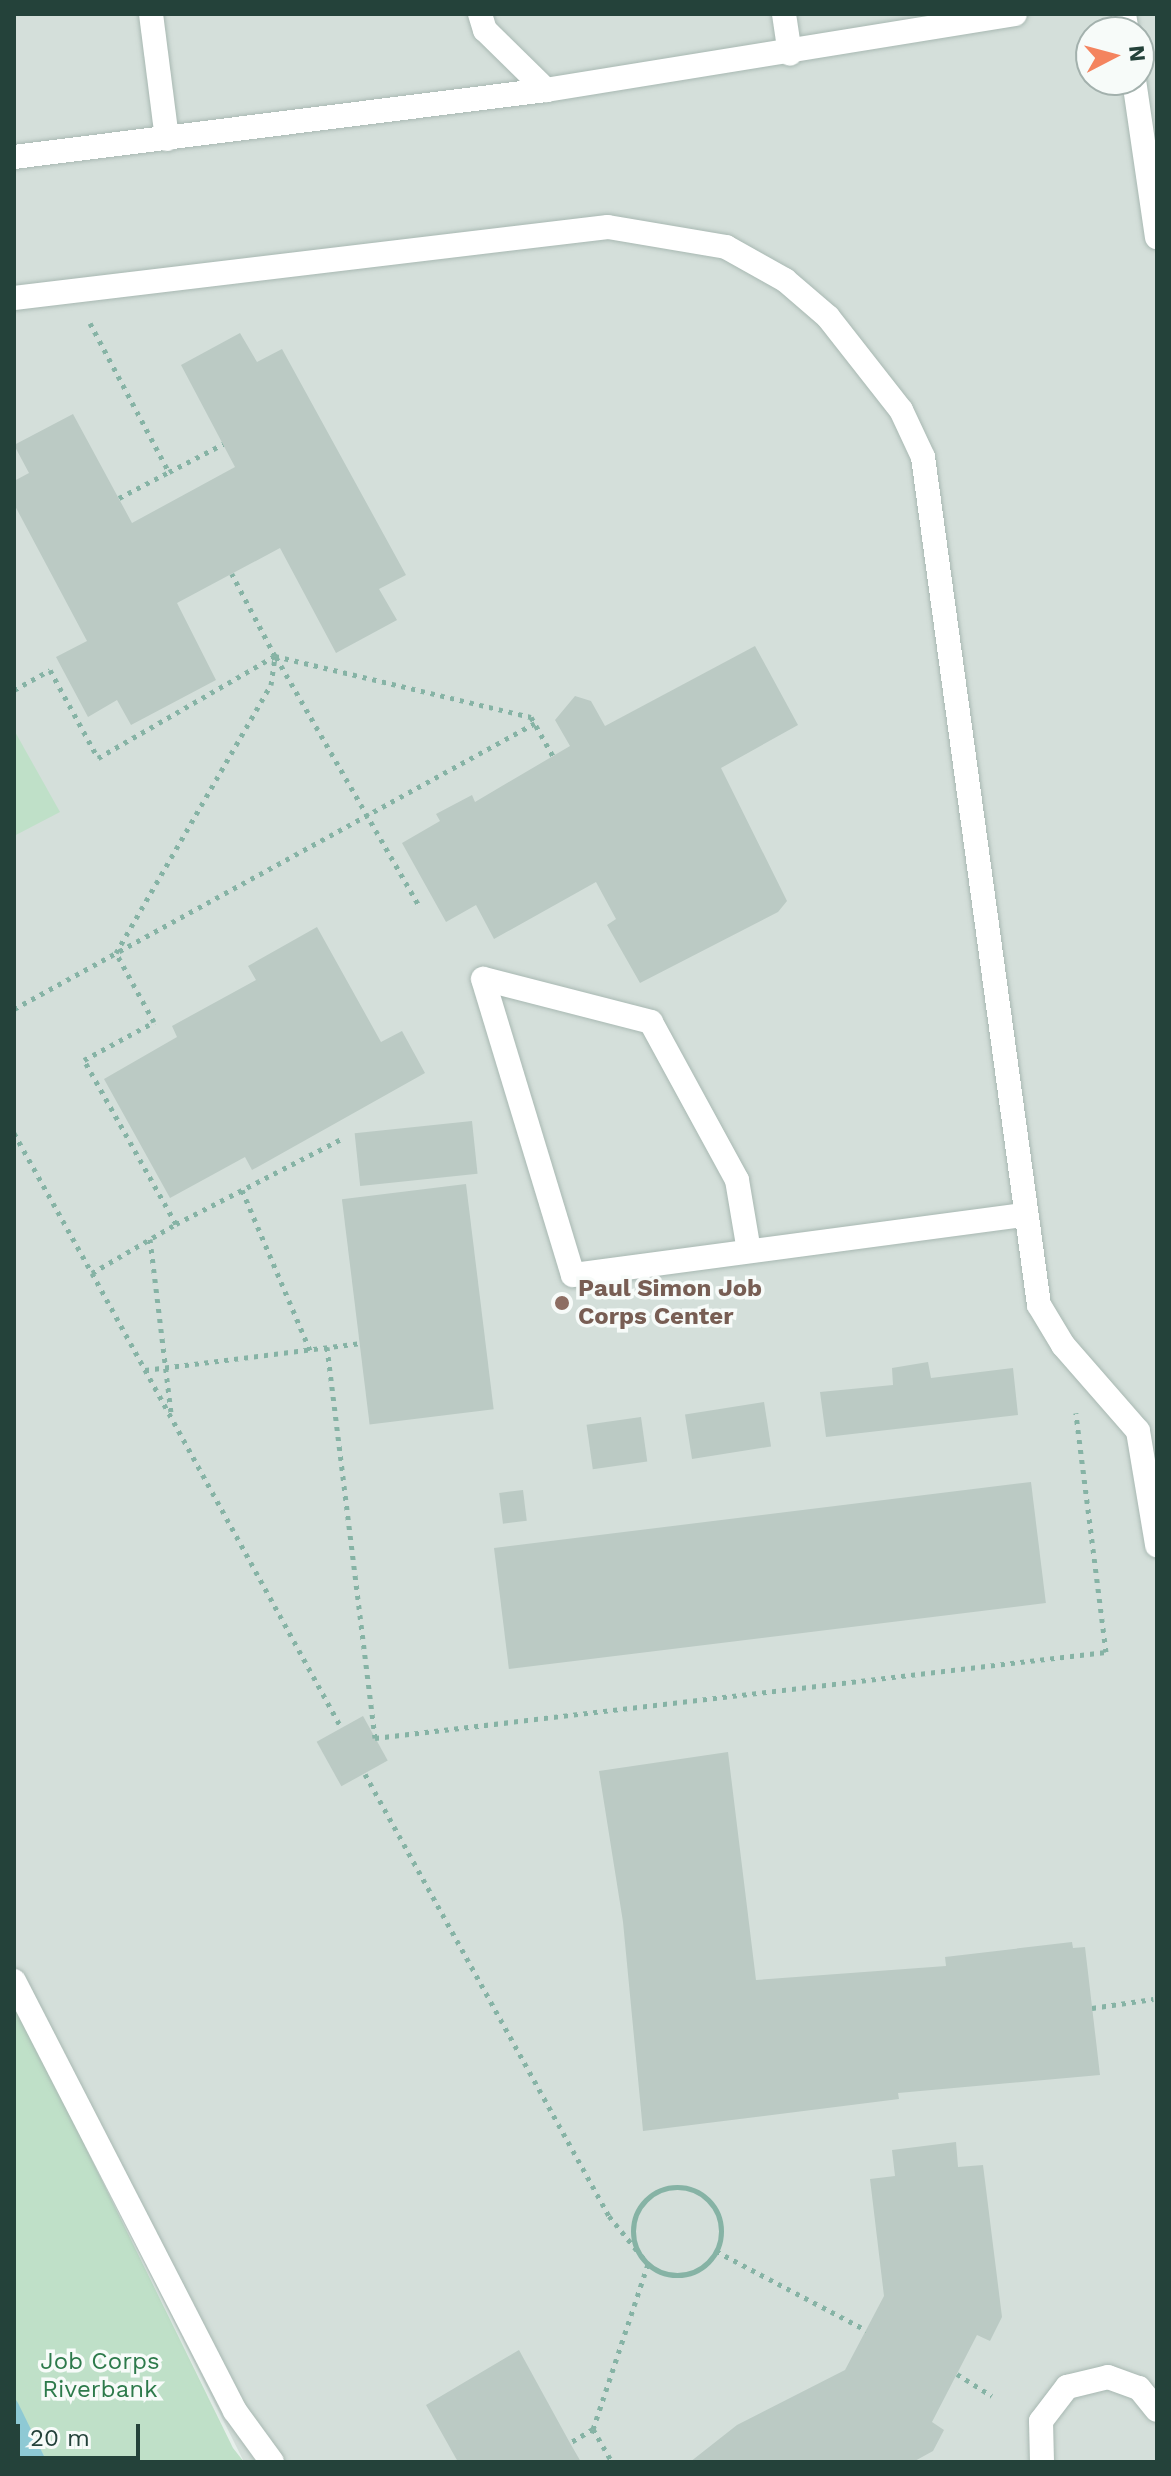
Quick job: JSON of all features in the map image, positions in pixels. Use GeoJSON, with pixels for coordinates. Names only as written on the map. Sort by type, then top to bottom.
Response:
{"type":"FeatureCollection","features":[{"type":"Feature","properties":{"kind":"lane"},"geometry":{"type":"LineString","coordinates":[[151,14],[167,139]]}},
{"type":"Feature","properties":{"kind":"lane"},"geometry":{"type":"LineString","coordinates":[[480,14],[485,30],[546,90]]}},
{"type":"Feature","properties":{"kind":"lane"},"geometry":{"type":"LineString","coordinates":[[784,14],[790,54]]}},
{"type":"Feature","properties":{"kind":"lane"},"geometry":{"type":"LineString","coordinates":[[14,157],[546,90],[790,54],[1015,14]]}},
{"type":"Feature","properties":{"kind":"lane"},"geometry":{"type":"LineString","coordinates":[[1136,96],[1157,237]]}},
{"type":"Feature","properties":{"kind":"lane"},"geometry":{"type":"LineString","coordinates":[[14,298],[608,227],[726,247],[785,280],[828,317],[901,410],[923,457],[1039,1305],[1068,1350],[1138,1431],[1157,1545]]}},
{"type":"Feature","properties":{"kind":"lane"},"geometry":{"type":"LineString","coordinates":[[749,1251],[737,1180],[651,1022],[483,979],[573,1275],[1025,1215]]}},
{"type":"Feature","properties":{"kind":"lane"},"geometry":{"type":"LineString","coordinates":[[14,1981],[235,2411],[272,2462]]}},
{"type":"Feature","properties":{"kind":"lane"},"geometry":{"type":"LineString","coordinates":[[1042,2462],[1041,2421],[1067,2387],[1108,2377],[1154,2399]]}},
{"type":"Feature","properties":{"kind":"path"},"geometry":{"type":"LineString","coordinates":[[73,290],[169,472]]}},
{"type":"Feature","properties":{"kind":"path"},"geometry":{"type":"LineString","coordinates":[[119,498],[223,444]]}},
{"type":"Feature","properties":{"kind":"path"},"geometry":{"type":"LineString","coordinates":[[232,574],[275,656],[420,907]]}},
{"type":"Feature","properties":{"kind":"path"},"geometry":{"type":"LineString","coordinates":[[116,953],[271,685],[275,656]]}},
{"type":"Feature","properties":{"kind":"path"},"geometry":{"type":"LineString","coordinates":[[14,690],[50,670],[98,758],[275,656],[535,723],[553,756]]}},
{"type":"Feature","properties":{"kind":"path"},"geometry":{"type":"LineString","coordinates":[[14,1009],[535,723]]}},
{"type":"Feature","properties":{"kind":"path"},"geometry":{"type":"LineString","coordinates":[[116,953],[154,1022],[84,1060],[176,1224]]}},
{"type":"Feature","properties":{"kind":"path"},"geometry":{"type":"LineString","coordinates":[[14,1133],[341,1727]]}},
{"type":"Feature","properties":{"kind":"path"},"geometry":{"type":"LineString","coordinates":[[92,1273],[176,1224],[343,1138]]}},
{"type":"Feature","properties":{"kind":"path"},"geometry":{"type":"LineString","coordinates":[[242,1190],[310,1350]]}},
{"type":"Feature","properties":{"kind":"path"},"geometry":{"type":"LineString","coordinates":[[150,1239],[171,1417]]}},
{"type":"Feature","properties":{"kind":"path"},"geometry":{"type":"LineString","coordinates":[[145,1370],[361,1343]]}},
{"type":"Feature","properties":{"kind":"path"},"geometry":{"type":"LineString","coordinates":[[327,1347],[375,1738],[1106,1652],[1068,1350]]}},
{"type":"Feature","properties":{"kind":"path"},"geometry":{"type":"LineString","coordinates":[[365,1774],[609,2216],[648,2264],[685,2274],[716,2251]]}},
{"type":"Feature","properties":{"kind":"path"},"geometry":{"type":"LineString","coordinates":[[1092,2008],[1153,1999]]}},
{"type":"Feature","properties":{"kind":"path"},"geometry":{"type":"LineString","coordinates":[[638,2252],[638,2209],[676,2186],[714,2207],[716,2251]]}},
{"type":"Feature","properties":{"kind":"path"},"geometry":{"type":"LineString","coordinates":[[716,2251],[866,2330]]}},
{"type":"Feature","properties":{"kind":"path"},"geometry":{"type":"LineString","coordinates":[[570,2443],[593,2429],[648,2264]]}},
{"type":"Feature","properties":{"kind":"path"},"geometry":{"type":"LineString","coordinates":[[957,2374],[992,2396]]}},
{"type":"Feature","properties":{"kind":"path"},"geometry":{"type":"LineString","coordinates":[[593,2429],[612,2462]]}},
{"type":"Feature","properties":{"kind":"shaded area","name":"Paul Simon Job Corps Center"},"geometry":{"type":"Polygon","coordinates":[[[14,14],[1157,14],[1157,2462],[244,2462],[14,2001],[14,14]]]}},
{"type":"Feature","properties":{"kind":"green space"},"geometry":{"type":"Polygon","coordinates":[[[14,730],[60,812],[14,836],[14,730]]]}},
{"type":"Feature","properties":{"kind":"green space","name":"Job Corps Riverbank"},"geometry":{"type":"Polygon","coordinates":[[[14,2001],[233,2448],[244,2462],[47,2462],[14,2397],[14,2001]]]}},
{"type":"Feature","properties":{"kind":"water"},"geometry":{"type":"Polygon","coordinates":[[[14,2397],[18,2403],[47,2462],[14,2462],[14,2397]]]}},
{"type":"Feature","properties":{"kind":"building"},"geometry":{"type":"Polygon","coordinates":[[[240,333],[257,362],[282,349],[406,575],[379,589],[397,620],[336,653],[280,548],[177,603],[216,680],[131,725],[117,700],[88,717],[56,657],[87,641],[14,504],[14,481],[29,473],[14,445],[73,414],[132,523],[235,467],[181,365],[240,333]]]}},
{"type":"Feature","properties":{"kind":"building"},"geometry":{"type":"Polygon","coordinates":[[[755,646],[798,725],[721,768],[787,901],[778,912],[640,983],[607,925],[616,919],[596,882],[494,939],[476,905],[446,922],[402,843],[440,821],[436,814],[472,795],[475,802],[570,746],[555,720],[575,696],[591,701],[605,726],[755,646]]]}},
{"type":"Feature","properties":{"kind":"building"},"geometry":{"type":"Polygon","coordinates":[[[317,927],[381,1042],[402,1031],[425,1073],[252,1170],[245,1157],[170,1198],[104,1079],[177,1037],[172,1026],[256,980],[248,966],[317,927]]]}},
{"type":"Feature","properties":{"kind":"building"},"geometry":{"type":"Polygon","coordinates":[[[472,1121],[478,1174],[360,1186],[355,1133],[472,1121]]]}},
{"type":"Feature","properties":{"kind":"building"},"geometry":{"type":"Polygon","coordinates":[[[466,1184],[494,1409],[370,1425],[342,1199],[466,1184]]]}},
{"type":"Feature","properties":{"kind":"building"},"geometry":{"type":"Polygon","coordinates":[[[928,1362],[931,1378],[1013,1368],[1018,1415],[826,1437],[820,1392],[893,1385],[892,1368],[928,1362]]]}},
{"type":"Feature","properties":{"kind":"building"},"geometry":{"type":"Polygon","coordinates":[[[764,1402],[771,1446],[692,1459],[685,1415],[764,1402]]]}},
{"type":"Feature","properties":{"kind":"building"},"geometry":{"type":"Polygon","coordinates":[[[641,1417],[647,1462],[593,1469],[587,1425],[641,1417]]]}},
{"type":"Feature","properties":{"kind":"building"},"geometry":{"type":"Polygon","coordinates":[[[1031,1482],[1046,1603],[509,1669],[494,1548],[1031,1482]]]}},
{"type":"Feature","properties":{"kind":"building"},"geometry":{"type":"Polygon","coordinates":[[[523,1490],[527,1521],[503,1524],[499,1493],[523,1490]]]}},
{"type":"Feature","properties":{"kind":"building"},"geometry":{"type":"Polygon","coordinates":[[[363,1716],[388,1761],[341,1786],[317,1742],[363,1716]]]}},
{"type":"Feature","properties":{"kind":"building"},"geometry":{"type":"Polygon","coordinates":[[[728,1752],[756,1980],[946,1966],[945,1957],[1072,1942],[1073,1948],[1085,1947],[1100,2075],[898,2093],[899,2099],[643,2131],[623,1922],[599,1771],[728,1752]]]}},
{"type":"Feature","properties":{"kind":"building"},"geometry":{"type":"Polygon","coordinates":[[[956,2142],[958,2167],[983,2165],[1002,2317],[990,2341],[977,2335],[932,2422],[944,2430],[933,2451],[913,2462],[690,2462],[737,2425],[845,2370],[884,2296],[870,2179],[895,2176],[892,2150],[956,2142]]]}},
{"type":"Feature","properties":{"kind":"building"},"geometry":{"type":"Polygon","coordinates":[[[519,2350],[581,2462],[458,2462],[426,2405],[519,2350]]]}},
{"type":"Feature","properties":{"kind":"place","name":"Paul Simon Job Corps Center"},"geometry":{"type":"Point","coordinates":[562,1303]}}]}
